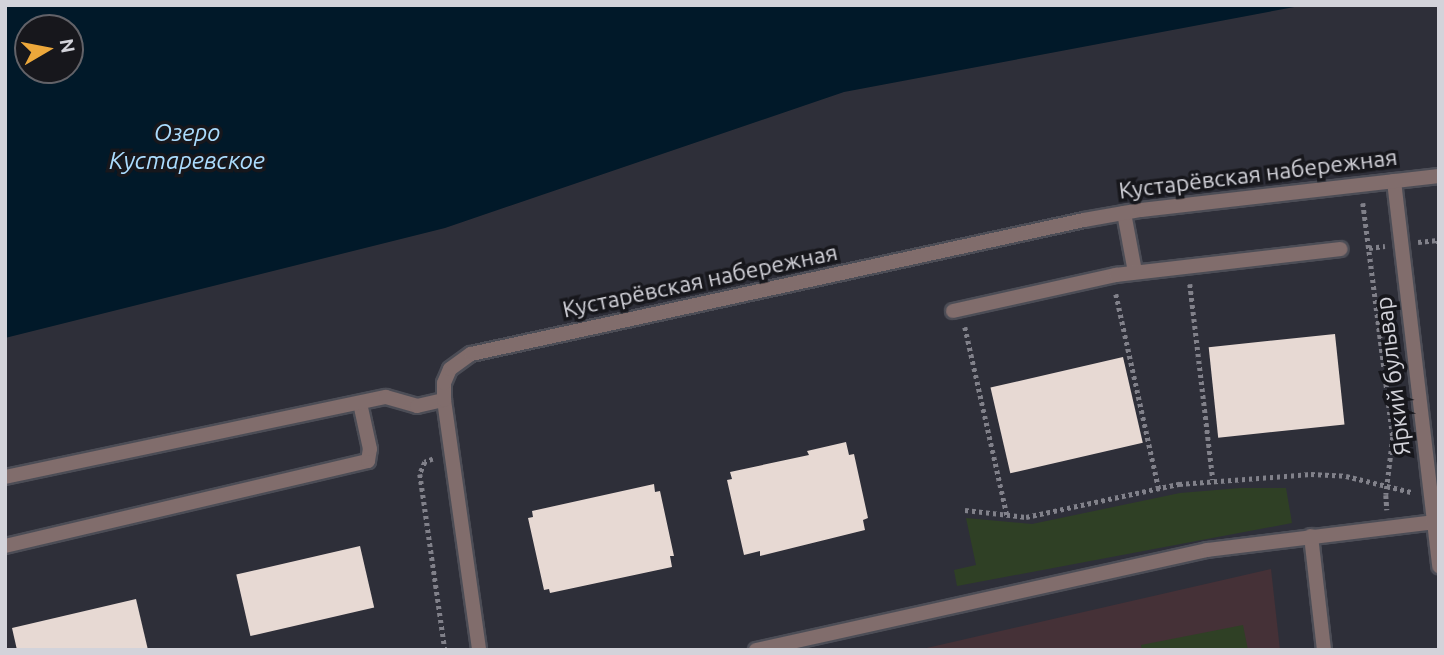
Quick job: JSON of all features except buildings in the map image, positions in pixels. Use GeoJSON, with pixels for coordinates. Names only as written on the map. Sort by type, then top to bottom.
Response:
{"type":"FeatureCollection","features":[{"type":"Feature","properties":{"kind":"street","name":"Кустарёвская набережная"},"geometry":{"type":"LineString","coordinates":[[444,400],[444,383],[450,369],[471,354],[1124,213],[1439,176]]}},
{"type":"Feature","properties":{"kind":"street","name":"Яркий бульвар"},"geometry":{"type":"LineString","coordinates":[[1394,181],[1439,566]]}},
{"type":"Feature","properties":{"kind":"street"},"geometry":{"type":"LineString","coordinates":[[1124,213],[1135,272]]}},
{"type":"Feature","properties":{"kind":"street"},"geometry":{"type":"LineString","coordinates":[[957,310],[1135,272],[1341,249]]}},
{"type":"Feature","properties":{"kind":"street"},"geometry":{"type":"LineString","coordinates":[[5,477],[386,397],[417,406],[444,400],[479,650]]}},
{"type":"Feature","properties":{"kind":"street"},"geometry":{"type":"LineString","coordinates":[[5,546],[368,461],[370,449],[360,403]]}},
{"type":"Feature","properties":{"kind":"street"},"geometry":{"type":"LineString","coordinates":[[756,650],[1198,552],[1434,522]]}},
{"type":"Feature","properties":{"kind":"street"},"geometry":{"type":"LineString","coordinates":[[1311,536],[1324,650]]}},
{"type":"Feature","properties":{"kind":"path"},"geometry":{"type":"LineString","coordinates":[[1360,185],[1393,437],[1387,486],[1389,527]]}},
{"type":"Feature","properties":{"kind":"path"},"geometry":{"type":"LineString","coordinates":[[1188,266],[1213,480]]}},
{"type":"Feature","properties":{"kind":"path"},"geometry":{"type":"LineString","coordinates":[[1112,276],[1159,489]]}},
{"type":"Feature","properties":{"kind":"path"},"geometry":{"type":"LineString","coordinates":[[957,310],[1007,515]]}},
{"type":"Feature","properties":{"kind":"path"},"geometry":{"type":"LineString","coordinates":[[445,650],[420,474],[425,462],[451,456]]}},
{"type":"Feature","properties":{"kind":"path"},"geometry":{"type":"LineString","coordinates":[[965,509],[1026,517],[1213,480],[1325,474],[1431,498]]}},
{"type":"Feature","properties":{"kind":"shaded area"},"geometry":{"type":"Polygon","coordinates":[[[1271,569],[1280,650],[918,650],[1271,569]]]}},
{"type":"Feature","properties":{"kind":"green space"},"geometry":{"type":"Polygon","coordinates":[[[1240,488],[1286,488],[1292,523],[957,586],[954,570],[976,565],[966,518],[1032,524],[1180,493],[1240,488]]]}},
{"type":"Feature","properties":{"kind":"green space"},"geometry":{"type":"Polygon","coordinates":[[[1243,625],[1248,650],[1142,650],[1141,645],[1243,625]]]}},
{"type":"Feature","properties":{"kind":"water","name":"Озеро Кустаревское"},"geometry":{"type":"Polygon","coordinates":[[[5,5],[1305,5],[844,92],[445,228],[5,338],[5,5]]]}}]}
